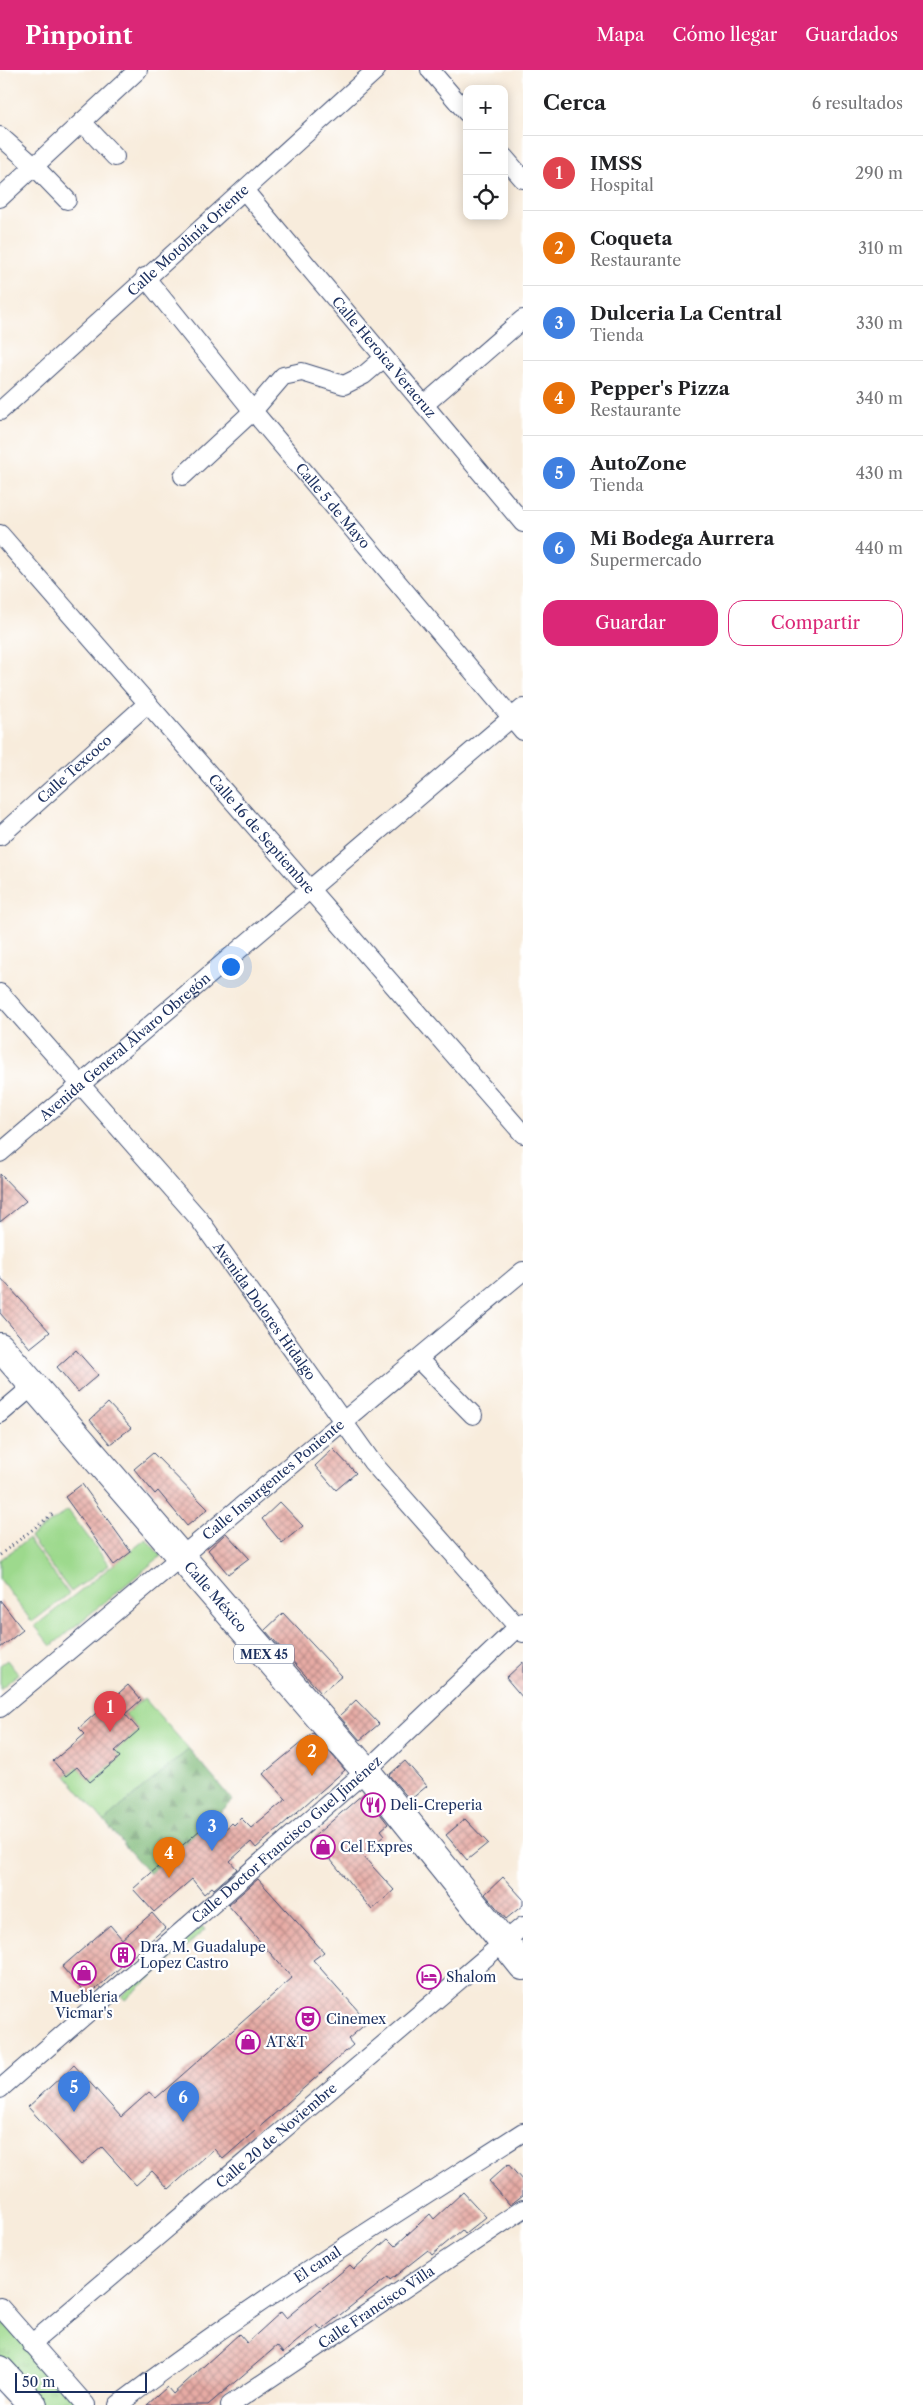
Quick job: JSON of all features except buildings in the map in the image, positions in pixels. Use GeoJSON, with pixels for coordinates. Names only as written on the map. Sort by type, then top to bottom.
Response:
{"type":"FeatureCollection","features":[{"type":"Feature","properties":{"kind":"main road","name":"Calle México"},"geometry":{"type":"LineString","coordinates":[[0,1347],[366,1771],[513,1934],[523,1966]]}},
{"type":"Feature","properties":{"kind":"main road"},"geometry":{"type":"LineString","coordinates":[[0,2370],[32,2405]]}},
{"type":"Feature","properties":{"kind":"street"},"geometry":{"type":"LineString","coordinates":[[0,198],[138,70]]}},
{"type":"Feature","properties":{"kind":"street","name":"Calle Motolinía Oriente"},"geometry":{"type":"LineString","coordinates":[[0,411],[145,277],[376,70]]}},
{"type":"Feature","properties":{"kind":"street"},"geometry":{"type":"LineString","coordinates":[[430,70],[463,108]]}},
{"type":"Feature","properties":{"kind":"street"},"geometry":{"type":"LineString","coordinates":[[82,122],[115,157]]}},
{"type":"Feature","properties":{"kind":"street"},"geometry":{"type":"LineString","coordinates":[[0,136],[34,166],[67,200]]}},
{"type":"Feature","properties":{"kind":"street"},"geometry":{"type":"LineString","coordinates":[[508,162],[523,179]]}},
{"type":"Feature","properties":{"kind":"street","name":"Calle Heroica Veracruz"},"geometry":{"type":"LineString","coordinates":[[244,190],[523,523]]}},
{"type":"Feature","properties":{"kind":"street","name":"Calle 5 de Mayo"},"geometry":{"type":"LineString","coordinates":[[145,277],[253,411],[519,719]]}},
{"type":"Feature","properties":{"kind":"street"},"geometry":{"type":"LineString","coordinates":[[424,405],[523,319]]}},
{"type":"Feature","properties":{"kind":"street"},"geometry":{"type":"LineString","coordinates":[[183,476],[253,411],[279,380],[289,373],[302,372],[344,385],[364,375],[384,358]]}},
{"type":"Feature","properties":{"kind":"street","name":"Calle 16 de Septiembre"},"geometry":{"type":"LineString","coordinates":[[0,534],[523,1134]]}},
{"type":"Feature","properties":{"kind":"street","name":"Calle Texcoco"},"geometry":{"type":"LineString","coordinates":[[0,836],[148,703]]}},
{"type":"Feature","properties":{"kind":"street","name":"Avenida General Álvaro Obregón"},"geometry":{"type":"LineString","coordinates":[[0,1153],[311,890],[519,719]]}},
{"type":"Feature","properties":{"kind":"street","name":"Avenida Dolores Hidalgo"},"geometry":{"type":"LineString","coordinates":[[1,995],[199,1219],[372,1462],[398,1494],[521,1627]]}},
{"type":"Feature","properties":{"kind":"street","name":"Calle Insurgentes Poniente"},"geometry":{"type":"LineString","coordinates":[[0,1708],[523,1271]]}},
{"type":"Feature","properties":{"kind":"street"},"geometry":{"type":"LineString","coordinates":[[418,1359],[472,1415]]}},
{"type":"Feature","properties":{"kind":"street"},"geometry":{"type":"LineString","coordinates":[[0,1414],[33,1386]]}},
{"type":"Feature","properties":{"kind":"street","name":"Calle Doctor Francisco Guel Jiménez"},"geometry":{"type":"LineString","coordinates":[[0,2089],[366,1771],[521,1627]]}},
{"type":"Feature","properties":{"kind":"street","name":"Calle 20 de Noviembre"},"geometry":{"type":"LineString","coordinates":[[31,2344],[513,1934]]}},
{"type":"Feature","properties":{"kind":"street","name":"El canal"},"geometry":{"type":"LineString","coordinates":[[118,2405],[180,2357],[523,2132]]}},
{"type":"Feature","properties":{"kind":"street","name":"Calle Francisco Villa"},"geometry":{"type":"LineString","coordinates":[[230,2405],[523,2209]]}},
{"type":"Feature","properties":{"kind":"street"},"geometry":{"type":"LineString","coordinates":[[0,2307],[86,2405]]}},
{"type":"Feature","properties":{"kind":"path"},"geometry":{"type":"LineString","coordinates":[[0,1556],[55,1512]]}},
{"type":"Feature","properties":{"kind":"green space"},"geometry":{"type":"Polygon","coordinates":[[[68,1510],[109,1565],[71,1592],[30,1537],[68,1510]]]}},
{"type":"Feature","properties":{"kind":"green space"},"geometry":{"type":"Polygon","coordinates":[[[28,1539],[69,1594],[32,1622],[0,1579],[0,1560],[28,1539]]]}},
{"type":"Feature","properties":{"kind":"green space"},"geometry":{"type":"Polygon","coordinates":[[[146,1539],[161,1556],[51,1646],[35,1626],[146,1539]]]}},
{"type":"Feature","properties":{"kind":"green space"},"geometry":{"type":"Polygon","coordinates":[[[7,1660],[18,1674],[0,1689],[0,1665],[7,1660]]]}},
{"type":"Feature","properties":{"kind":"green space"},"geometry":{"type":"Polygon","coordinates":[[[144,1698],[189,1749],[104,1821],[66,1776],[77,1767],[90,1781],[119,1758],[115,1751],[139,1730],[125,1714],[144,1698]]]}},
{"type":"Feature","properties":{"kind":"green space"},"geometry":{"type":"Polygon","coordinates":[[[189,1749],[233,1801],[149,1874],[104,1821],[189,1749]]]}},
{"type":"Feature","properties":{"kind":"green space"},"geometry":{"type":"Polygon","coordinates":[[[202,1926],[205,1930],[125,2000],[121,1996],[202,1926]]]}},
{"type":"Feature","properties":{"kind":"green space"},"geometry":{"type":"Polygon","coordinates":[[[0,2304],[86,2405],[35,2405],[0,2367],[0,2304]]]}},
{"type":"Feature","properties":{"kind":"place","name":"IMSS"},"geometry":{"type":"Point","coordinates":[110,1732]}},
{"type":"Feature","properties":{"kind":"place","name":"Coqueta"},"geometry":{"type":"Point","coordinates":[312,1776]}},
{"type":"Feature","properties":{"kind":"place","name":"Deli-Creperia"},"geometry":{"type":"Point","coordinates":[373,1805]}},
{"type":"Feature","properties":{"kind":"place","name":"Cel Expres"},"geometry":{"type":"Point","coordinates":[323,1847]}},
{"type":"Feature","properties":{"kind":"place","name":"Dulceria La Central"},"geometry":{"type":"Point","coordinates":[212,1851]}},
{"type":"Feature","properties":{"kind":"place","name":"Pepper's Pizza"},"geometry":{"type":"Point","coordinates":[169,1878]}},
{"type":"Feature","properties":{"kind":"place","name":"Dra. M. Guadalupe Lopez Castro"},"geometry":{"type":"Point","coordinates":[123,1955]}},
{"type":"Feature","properties":{"kind":"place","name":"Muebleria Vicmar's"},"geometry":{"type":"Point","coordinates":[84,1973]}},
{"type":"Feature","properties":{"kind":"place","name":"Shalom"},"geometry":{"type":"Point","coordinates":[429,1977]}},
{"type":"Feature","properties":{"kind":"place","name":"Cinemex"},"geometry":{"type":"Point","coordinates":[308,2019]}},
{"type":"Feature","properties":{"kind":"place","name":"AT&T"},"geometry":{"type":"Point","coordinates":[248,2042]}},
{"type":"Feature","properties":{"kind":"place","name":"AutoZone"},"geometry":{"type":"Point","coordinates":[74,2112]}},
{"type":"Feature","properties":{"kind":"place","name":"Mi Bodega Aurrera"},"geometry":{"type":"Point","coordinates":[183,2122]}}]}
